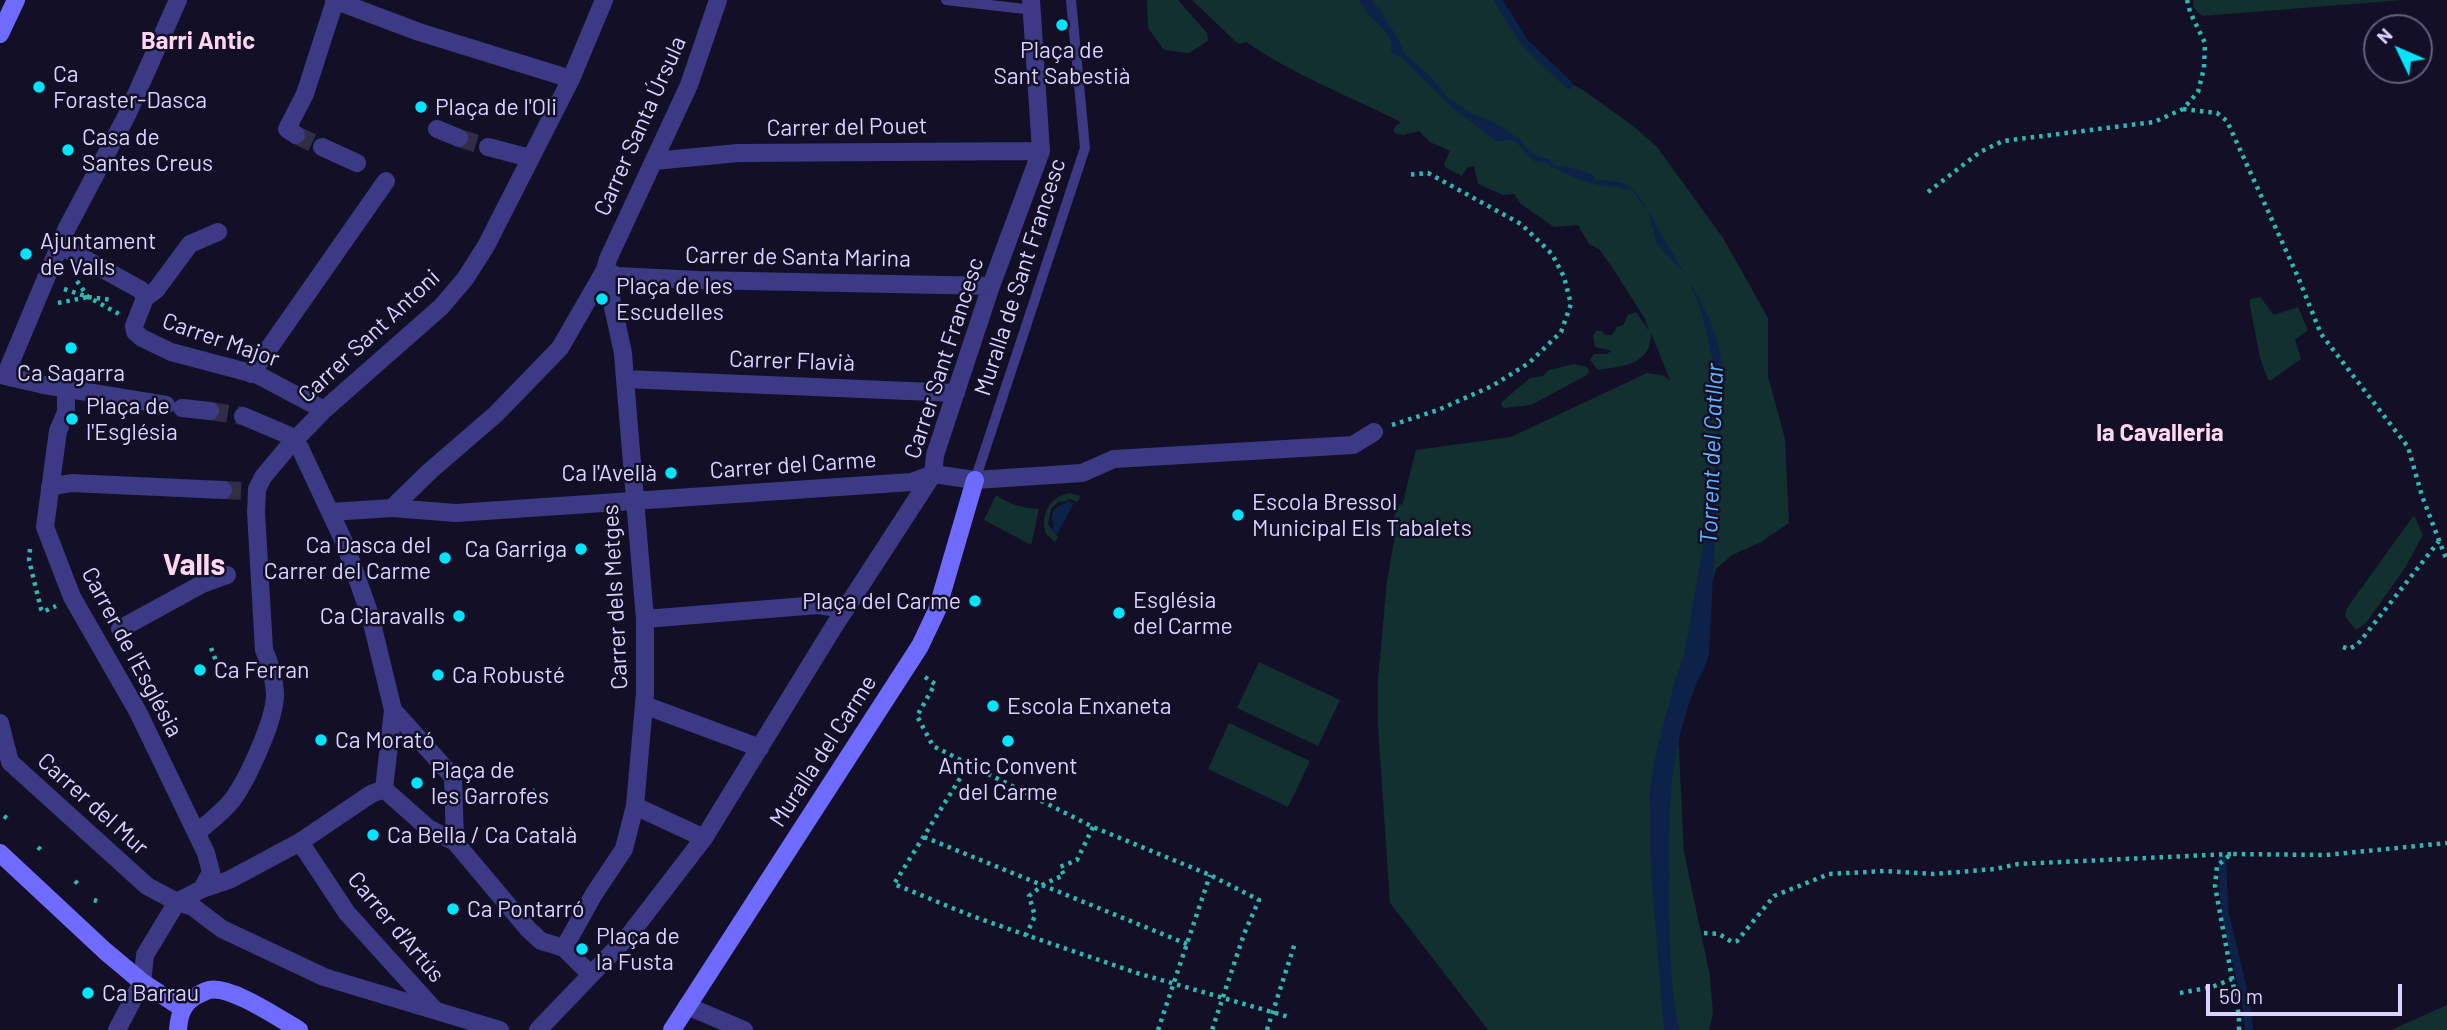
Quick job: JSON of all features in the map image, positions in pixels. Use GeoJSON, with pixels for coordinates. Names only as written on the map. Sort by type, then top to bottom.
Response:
{"type":"FeatureCollection","features":[{"type":"Feature","properties":{"kind":"main road"},"geometry":{"type":"LineString","coordinates":[[0,34],[16,0]]}},
{"type":"Feature","properties":{"kind":"main road","name":"Muralla del Carme"},"geometry":{"type":"LineString","coordinates":[[672,1030],[692,1009],[920,646],[937,610],[975,480]]}},
{"type":"Feature","properties":{"kind":"main road"},"geometry":{"type":"LineString","coordinates":[[0,853],[105,951],[142,982],[182,1008]]}},
{"type":"Feature","properties":{"kind":"main road"},"geometry":{"type":"LineString","coordinates":[[178,1030],[182,1008],[208,990],[218,989],[241,997],[299,1030]]}},
{"type":"Feature","properties":{"kind":"street"},"geometry":{"type":"LineString","coordinates":[[178,0],[127,115],[83,195],[22,334],[6,354],[5,376],[66,389],[210,411]]}},
{"type":"Feature","properties":{"kind":"street"},"geometry":{"type":"LineString","coordinates":[[291,132],[335,0],[436,42],[570,79]]}},
{"type":"Feature","properties":{"kind":"street","name":"Carrer Sant Antoni"},"geometry":{"type":"LineString","coordinates":[[240,572],[253,492],[263,477],[324,410],[441,307],[465,279],[485,246],[570,79],[604,0]]}},
{"type":"Feature","properties":{"kind":"street","name":"Carrer Santa Úrsula"},"geometry":{"type":"LineString","coordinates":[[392,508],[496,414],[560,348],[605,270],[649,167],[689,85],[718,0]]}},
{"type":"Feature","properties":{"kind":"street","name":"Carrer Sant Francesc"},"geometry":{"type":"LineString","coordinates":[[538,1030],[630,934],[704,838],[845,609],[933,474],[935,454],[991,286],[1041,151],[1032,7]]}},
{"type":"Feature","properties":{"kind":"street"},"geometry":{"type":"LineString","coordinates":[[437,129],[459,138]]}},
{"type":"Feature","properties":{"kind":"street"},"geometry":{"type":"LineString","coordinates":[[488,146],[530,158]]}},
{"type":"Feature","properties":{"kind":"street"},"geometry":{"type":"LineString","coordinates":[[322,147],[357,163]]}},
{"type":"Feature","properties":{"kind":"street","name":"Carrer del Pouet"},"geometry":{"type":"LineString","coordinates":[[654,161],[751,153],[1041,151]]}},
{"type":"Feature","properties":{"kind":"street"},"geometry":{"type":"LineString","coordinates":[[252,372],[386,181]]}},
{"type":"Feature","properties":{"kind":"street"},"geometry":{"type":"LineString","coordinates":[[61,246],[151,294],[190,244],[218,232]]}},
{"type":"Feature","properties":{"kind":"street","name":"Carrer de Santa Marina"},"geometry":{"type":"LineString","coordinates":[[605,270],[617,276],[698,280],[991,286]]}},
{"type":"Feature","properties":{"kind":"street","name":"Carrer dels Metges"},"geometry":{"type":"LineString","coordinates":[[564,948],[624,849],[635,806],[644,705],[645,619],[623,353],[605,270]]}},
{"type":"Feature","properties":{"kind":"street","name":"Carrer Major"},"geometry":{"type":"LineString","coordinates":[[151,294],[134,326],[138,336],[171,352],[252,372],[324,410]]}},
{"type":"Feature","properties":{"kind":"street","name":"Carrer Flavià"},"geometry":{"type":"LineString","coordinates":[[625,379],[956,393]]}},
{"type":"Feature","properties":{"kind":"street","name":"Carrer de l'Església"},"geometry":{"type":"LineString","coordinates":[[66,389],[66,412],[58,431],[45,527],[72,597],[100,641],[138,712],[197,832],[211,872],[202,889]]}},
{"type":"Feature","properties":{"kind":"street"},"geometry":{"type":"LineString","coordinates":[[243,416],[288,435],[300,447],[331,512],[370,615],[393,710],[384,789]]}},
{"type":"Feature","properties":{"kind":"street","name":"Carrer del Carme"},"geometry":{"type":"LineString","coordinates":[[331,512],[392,508],[456,513],[912,482],[933,474],[975,480],[1082,472],[1114,458],[1353,445],[1374,432]]}},
{"type":"Feature","properties":{"kind":"street"},"geometry":{"type":"LineString","coordinates":[[50,487],[72,483],[223,490]]}},
{"type":"Feature","properties":{"kind":"street"},"geometry":{"type":"LineString","coordinates":[[120,629],[202,584],[240,572],[270,665],[274,702],[262,744],[244,780],[231,801],[197,832]]}},
{"type":"Feature","properties":{"kind":"street"},"geometry":{"type":"LineString","coordinates":[[645,619],[818,604],[845,609]]}},
{"type":"Feature","properties":{"kind":"street"},"geometry":{"type":"LineString","coordinates":[[644,705],[760,748]]}},
{"type":"Feature","properties":{"kind":"street"},"geometry":{"type":"LineString","coordinates":[[393,710],[453,777],[455,842]]}},
{"type":"Feature","properties":{"kind":"street","name":"Carrer del Mur"},"geometry":{"type":"LineString","coordinates":[[0,723],[9,762],[147,886],[193,907],[222,929],[324,977],[500,1030]]}},
{"type":"Feature","properties":{"kind":"street"},"geometry":{"type":"LineString","coordinates":[[384,789],[428,828],[455,842],[541,941],[564,948],[590,974]]}},
{"type":"Feature","properties":{"kind":"street"},"geometry":{"type":"LineString","coordinates":[[117,1030],[142,982],[143,960],[177,902],[202,889],[229,880],[300,842],[371,794],[384,789]]}},
{"type":"Feature","properties":{"kind":"street"},"geometry":{"type":"LineString","coordinates":[[635,806],[704,838]]}},
{"type":"Feature","properties":{"kind":"street","name":"Carrer d'Artús"},"geometry":{"type":"LineString","coordinates":[[300,842],[347,913],[433,1008]]}},
{"type":"Feature","properties":{"kind":"street"},"geometry":{"type":"LineString","coordinates":[[692,1009],[744,1030]]}},
{"type":"Feature","properties":{"kind":"lane"},"geometry":{"type":"LineString","coordinates":[[946,0],[1025,9],[1032,7]]}},
{"type":"Feature","properties":{"kind":"lane","name":"Muralla de Sant Francesc"},"geometry":{"type":"LineString","coordinates":[[975,480],[1085,148],[1071,5]]}},
{"type":"Feature","properties":{"kind":"path"},"geometry":{"type":"LineString","coordinates":[[1928,192],[1980,152],[2003,141],[2154,122],[2183,109],[2198,92],[2204,68],[2205,43],[2187,0]]}},
{"type":"Feature","properties":{"kind":"path"},"geometry":{"type":"LineString","coordinates":[[2183,109],[2217,113],[2227,121],[2298,277],[2320,334],[2408,447],[2447,561]]}},
{"type":"Feature","properties":{"kind":"path"},"geometry":{"type":"LineString","coordinates":[[1374,432],[1438,410],[1492,386],[1529,363],[1561,332],[1571,303],[1564,276],[1552,254],[1521,224],[1428,173],[1406,175]]}},
{"type":"Feature","properties":{"kind":"path"},"geometry":{"type":"LineString","coordinates":[[53,285],[88,297],[119,314]]}},
{"type":"Feature","properties":{"kind":"path"},"geometry":{"type":"LineString","coordinates":[[55,304],[88,297],[125,302]]}},
{"type":"Feature","properties":{"kind":"path"},"geometry":{"type":"LineString","coordinates":[[2343,647],[2349,649],[2358,644],[2439,541]]}},
{"type":"Feature","properties":{"kind":"path"},"geometry":{"type":"LineString","coordinates":[[29,560],[43,612],[57,606]]}},
{"type":"Feature","properties":{"kind":"path"},"geometry":{"type":"LineString","coordinates":[[211,648],[216,661]]}},
{"type":"Feature","properties":{"kind":"path"},"geometry":{"type":"LineString","coordinates":[[935,684],[917,716],[933,746],[1093,827],[1210,875],[1259,900],[1244,934],[1212,1030]]}},
{"type":"Feature","properties":{"kind":"path"},"geometry":{"type":"LineString","coordinates":[[969,765],[894,884],[972,916],[1137,974],[1289,1017]]}},
{"type":"Feature","properties":{"kind":"path"},"geometry":{"type":"LineString","coordinates":[[527,795],[535,790]]}},
{"type":"Feature","properties":{"kind":"path"},"geometry":{"type":"LineString","coordinates":[[1026,935],[1035,916],[1029,897],[1041,886],[1063,876],[1060,867],[1077,860],[1093,827]]}},
{"type":"Feature","properties":{"kind":"path"},"geometry":{"type":"LineString","coordinates":[[924,837],[1187,944]]}},
{"type":"Feature","properties":{"kind":"path"},"geometry":{"type":"LineString","coordinates":[[1704,933],[1719,934],[1737,942],[1774,896],[1829,874],[1885,871],[1934,874],[1995,869],[2018,864],[2231,855],[2326,855],[2424,843],[2447,843]]}},
{"type":"Feature","properties":{"kind":"path"},"geometry":{"type":"LineString","coordinates":[[2231,855],[2217,866],[2215,886],[2239,1016],[2239,1030]]}},
{"type":"Feature","properties":{"kind":"path"},"geometry":{"type":"LineString","coordinates":[[1158,1030],[1210,875]]}},
{"type":"Feature","properties":{"kind":"path"},"geometry":{"type":"LineString","coordinates":[[1267,1030],[1295,943]]}},
{"type":"Feature","properties":{"kind":"path"},"geometry":{"type":"LineString","coordinates":[[2180,993],[2212,987],[2232,978]]}},
{"type":"Feature","properties":{"kind":"green space"},"geometry":{"type":"Polygon","coordinates":[[[1147,0],[1178,0],[1207,33],[1208,41],[1189,53],[1164,50],[1148,28],[1147,0]]]}},
{"type":"Feature","properties":{"kind":"green space"},"geometry":{"type":"Polygon","coordinates":[[[1192,0],[1494,0],[1521,44],[1557,76],[1583,90],[1632,125],[1657,147],[1723,238],[1768,318],[1768,376],[1785,439],[1789,523],[1761,542],[1732,555],[1716,569],[1677,711],[1684,852],[1710,976],[1713,1013],[1709,1030],[1488,1030],[1390,903],[1378,726],[1378,680],[1387,581],[1396,531],[1394,517],[1400,503],[1402,506],[1416,450],[1511,437],[1647,373],[1662,375],[1670,380],[1651,333],[1646,352],[1634,362],[1598,370],[1590,360],[1594,354],[1612,351],[1595,347],[1593,336],[1596,331],[1612,335],[1617,327],[1623,325],[1628,315],[1636,312],[1649,331],[1645,319],[1614,270],[1599,249],[1589,244],[1578,225],[1554,227],[1521,204],[1514,194],[1503,195],[1478,184],[1474,166],[1467,168],[1462,176],[1446,168],[1444,164],[1450,151],[1430,142],[1419,131],[1403,135],[1394,133],[1394,128],[1401,122],[1302,75],[1246,42],[1236,42],[1192,0]]]}},
{"type":"Feature","properties":{"kind":"green space"},"geometry":{"type":"Polygon","coordinates":[[[2193,0],[2403,0],[2202,16],[2193,7],[2193,0]]]}},
{"type":"Feature","properties":{"kind":"green space"},"geometry":{"type":"Polygon","coordinates":[[[2260,297],[2274,315],[2298,307],[2308,330],[2295,340],[2301,359],[2270,381],[2260,358],[2250,306],[2250,299],[2260,297]]]}},
{"type":"Feature","properties":{"kind":"green space"},"geometry":{"type":"Polygon","coordinates":[[[1574,364],[1587,367],[1587,375],[1531,405],[1504,408],[1501,405],[1530,378],[1574,364]]]}},
{"type":"Feature","properties":{"kind":"green space"},"geometry":{"type":"Polygon","coordinates":[[[1069,493],[1081,496],[1077,502],[1070,499],[1059,501],[1051,509],[1048,524],[1058,537],[1055,542],[1046,534],[1045,514],[1056,498],[1069,493]]]}},
{"type":"Feature","properties":{"kind":"green space"},"geometry":{"type":"Polygon","coordinates":[[[996,495],[1017,505],[1039,509],[1031,545],[984,520],[996,495]]]}},
{"type":"Feature","properties":{"kind":"green space"},"geometry":{"type":"Polygon","coordinates":[[[2414,515],[2423,535],[2405,568],[2366,623],[2356,630],[2345,616],[2347,608],[2414,515]]]}},
{"type":"Feature","properties":{"kind":"green space"},"geometry":{"type":"Polygon","coordinates":[[[1259,662],[1340,700],[1318,746],[1237,708],[1259,662]]]}},
{"type":"Feature","properties":{"kind":"green space"},"geometry":{"type":"Polygon","coordinates":[[[1229,723],[1310,761],[1288,807],[1208,769],[1229,723]]]}},
{"type":"Feature","properties":{"kind":"green space"},"geometry":{"type":"Polygon","coordinates":[[[2447,1005],[2447,1030],[2391,1030],[2447,1005]]]}},
{"type":"Feature","properties":{"kind":"water"},"geometry":{"type":"Polygon","coordinates":[[[1359,0],[1366,3],[1367,8],[1374,13],[1374,6],[1378,7],[1404,53],[1434,80],[1446,96],[1472,114],[1494,122],[1521,140],[1527,149],[1538,157],[1549,159],[1555,166],[1592,174],[1595,181],[1616,182],[1631,188],[1647,209],[1653,218],[1685,274],[1657,244],[1648,211],[1631,189],[1580,180],[1545,162],[1535,162],[1514,140],[1496,141],[1454,109],[1402,58],[1391,53],[1389,36],[1359,0]]]}},
{"type":"Feature","properties":{"kind":"water"},"geometry":{"type":"Polygon","coordinates":[[[1689,280],[1716,338],[1723,384],[1709,653],[1682,725],[1671,798],[1671,975],[1679,1030],[1664,1030],[1651,872],[1650,790],[1655,758],[1684,656],[1714,483],[1717,422],[1714,366],[1702,313],[1689,280]]]}},
{"type":"Feature","properties":{"kind":"water"},"geometry":{"type":"Polygon","coordinates":[[[1068,501],[1074,503],[1057,534],[1053,530],[1053,512],[1068,501]]]}},
{"type":"Feature","properties":{"kind":"waterway","name":"Torrent del Catllar"},"geometry":{"type":"LineString","coordinates":[[1366,0],[1381,19]]}},
{"type":"Feature","properties":{"kind":"waterway"},"geometry":{"type":"LineString","coordinates":[[1498,0],[1525,43],[1569,85]]}},
{"type":"Feature","properties":{"kind":"waterway"},"geometry":{"type":"LineString","coordinates":[[2222,860],[2225,914],[2246,1002],[2249,1030]]}},
{"type":"Feature","properties":{"kind":"tunnel"},"geometry":{"type":"LineString","coordinates":[[296,135],[322,147]]}},
{"type":"Feature","properties":{"kind":"tunnel"},"geometry":{"type":"LineString","coordinates":[[459,138],[488,147]]}},
{"type":"Feature","properties":{"kind":"tunnel"},"geometry":{"type":"LineString","coordinates":[[210,411],[243,416]]}},
{"type":"Feature","properties":{"kind":"tunnel"},"geometry":{"type":"LineString","coordinates":[[223,490],[250,491]]}},
{"type":"Feature","properties":{"kind":"place","name":"Plaça de Sant Sabestià"},"geometry":{"type":"Point","coordinates":[1062,25]}},
{"type":"Feature","properties":{"kind":"place","name":"Ca Foraster-Dasca"},"geometry":{"type":"Point","coordinates":[39,87]}},
{"type":"Feature","properties":{"kind":"place","name":"Plaça de l'Oli"},"geometry":{"type":"Point","coordinates":[421,107]}},
{"type":"Feature","properties":{"kind":"place","name":"Casa de Santes Creus"},"geometry":{"type":"Point","coordinates":[68,150]}},
{"type":"Feature","properties":{"kind":"place","name":"Ajuntament de Valls"},"geometry":{"type":"Point","coordinates":[26,254]}},
{"type":"Feature","properties":{"kind":"place","name":"Plaça de les Escudelles"},"geometry":{"type":"Point","coordinates":[602,299]}},
{"type":"Feature","properties":{"kind":"place","name":"Ca Sagarra"},"geometry":{"type":"Point","coordinates":[71,348]}},
{"type":"Feature","properties":{"kind":"place","name":"Plaça de l'Església"},"geometry":{"type":"Point","coordinates":[72,419]}},
{"type":"Feature","properties":{"kind":"place","name":"Ca l'Avellà"},"geometry":{"type":"Point","coordinates":[671,473]}},
{"type":"Feature","properties":{"kind":"place","name":"Escola Bressol Municipal Els Tabalets"},"geometry":{"type":"Point","coordinates":[1238,515]}},
{"type":"Feature","properties":{"kind":"place","name":"Ca Garriga"},"geometry":{"type":"Point","coordinates":[581,549]}},
{"type":"Feature","properties":{"kind":"place","name":"Ca Dasca del Carrer del Carme"},"geometry":{"type":"Point","coordinates":[445,558]}},
{"type":"Feature","properties":{"kind":"place","name":"Plaça del Carme"},"geometry":{"type":"Point","coordinates":[975,601]}},
{"type":"Feature","properties":{"kind":"place","name":"Església del Carme"},"geometry":{"type":"Point","coordinates":[1119,613]}},
{"type":"Feature","properties":{"kind":"place","name":"Ca Claravalls"},"geometry":{"type":"Point","coordinates":[459,616]}},
{"type":"Feature","properties":{"kind":"place","name":"Ca Ferran"},"geometry":{"type":"Point","coordinates":[200,670]}},
{"type":"Feature","properties":{"kind":"place","name":"Ca Robusté"},"geometry":{"type":"Point","coordinates":[438,675]}},
{"type":"Feature","properties":{"kind":"place","name":"Escola Enxaneta"},"geometry":{"type":"Point","coordinates":[993,706]}},
{"type":"Feature","properties":{"kind":"place","name":"Ca Morató"},"geometry":{"type":"Point","coordinates":[321,740]}},
{"type":"Feature","properties":{"kind":"place","name":"Antic Convent del Carme"},"geometry":{"type":"Point","coordinates":[1008,741]}},
{"type":"Feature","properties":{"kind":"place","name":"Plaça de les Garrofes"},"geometry":{"type":"Point","coordinates":[417,783]}},
{"type":"Feature","properties":{"kind":"place","name":"Ca Bella / Ca Català"},"geometry":{"type":"Point","coordinates":[373,835]}},
{"type":"Feature","properties":{"kind":"place","name":"Ca Pontarró"},"geometry":{"type":"Point","coordinates":[453,909]}},
{"type":"Feature","properties":{"kind":"place","name":"Plaça de la Fusta"},"geometry":{"type":"Point","coordinates":[582,949]}},
{"type":"Feature","properties":{"kind":"place","name":"Ca Barrau"},"geometry":{"type":"Point","coordinates":[88,993]}},
{"type":"Feature","properties":{"kind":"district","name":"Barri Antic"},"geometry":{"type":"Point","coordinates":[198,41]}},
{"type":"Feature","properties":{"kind":"district","name":"la Cavalleria"},"geometry":{"type":"Point","coordinates":[2160,433]}},
{"type":"Feature","properties":{"kind":"district","name":"Valls"},"geometry":{"type":"Point","coordinates":[194,565]}}]}
